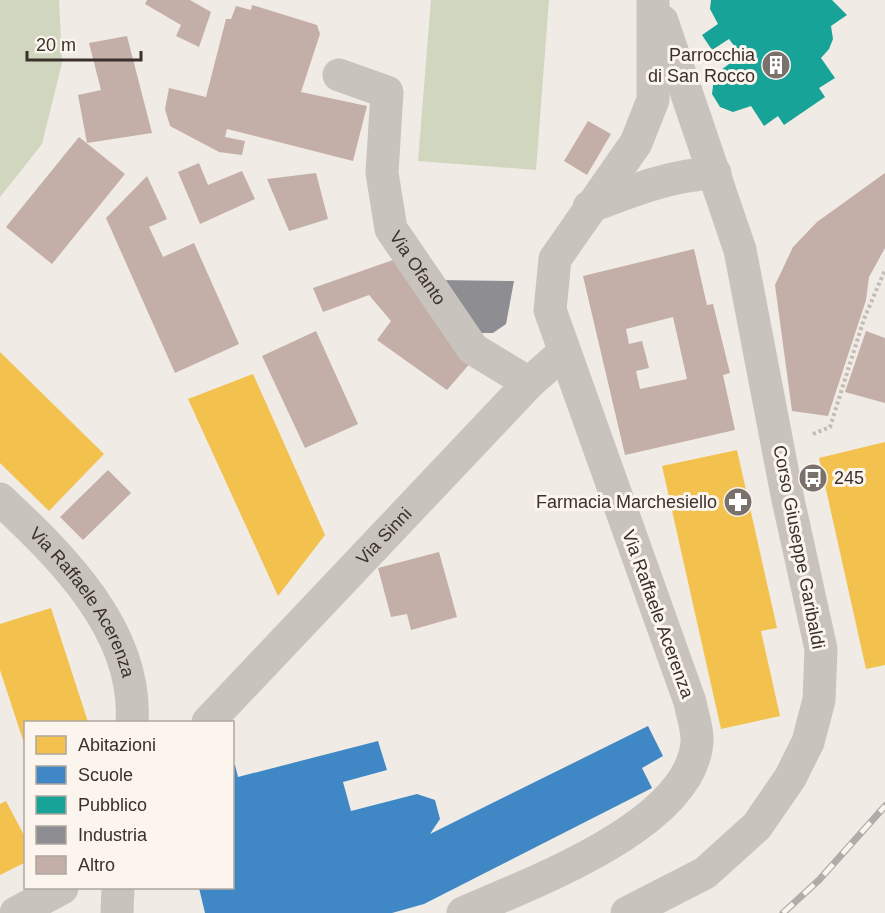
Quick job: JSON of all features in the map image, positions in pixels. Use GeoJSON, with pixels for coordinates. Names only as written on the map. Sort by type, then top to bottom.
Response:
{"type":"FeatureCollection","features":[{"type":"Feature","properties":{"kind":"street","name":"Corso Giuseppe Garibaldi"},"geometry":{"type":"LineString","coordinates":[[627,913],[705,873],[757,826],[790,778],[808,742],[819,700],[821,649],[778,447],[740,250],[654,0]]}},
{"type":"Feature","properties":{"kind":"street","name":"Via Raffaele Acerenza"},"geometry":{"type":"LineString","coordinates":[[463,913],[587,858],[659,811],[689,770],[697,742],[690,702],[563,353],[550,310],[555,259],[589,207],[636,143],[653,100],[654,0]]}},
{"type":"Feature","properties":{"kind":"street","name":"Via Ofanto"},"geometry":{"type":"LineString","coordinates":[[339,75],[387,92],[382,173],[391,229],[473,349],[529,383]]}},
{"type":"Feature","properties":{"kind":"street"},"geometry":{"type":"LineString","coordinates":[[589,207],[648,184],[689,174],[715,173]]}},
{"type":"Feature","properties":{"kind":"street","name":"Via Sinni"},"geometry":{"type":"LineString","coordinates":[[210,721],[529,383],[563,353]]}},
{"type":"Feature","properties":{"kind":"street","name":"Via Raffaele Acerenza"},"geometry":{"type":"LineString","coordinates":[[0,499],[54,549],[101,612],[117,646],[134,699],[132,721]]}},
{"type":"Feature","properties":{"kind":"street"},"geometry":{"type":"LineString","coordinates":[[16,913],[60,889]]}},
{"type":"Feature","properties":{"kind":"street"},"geometry":{"type":"LineString","coordinates":[[117,913],[118,889]]}},
{"type":"Feature","properties":{"kind":"path"},"geometry":{"type":"LineString","coordinates":[[778,447],[830,427],[864,319],[885,270]]}},
{"type":"Feature","properties":{"kind":"green space"},"geometry":{"type":"Polygon","coordinates":[[[0,0],[59,0],[62,63],[42,144],[0,197],[0,0]]]}},
{"type":"Feature","properties":{"kind":"green space"},"geometry":{"type":"Polygon","coordinates":[[[431,0],[549,0],[536,170],[418,161],[431,0]]]}},
{"type":"Feature","properties":{"kind":"building: Abitazioni"},"geometry":{"type":"Polygon","coordinates":[[[0,352],[104,454],[49,511],[0,463],[0,352]]]}},
{"type":"Feature","properties":{"kind":"building: Abitazioni"},"geometry":{"type":"Polygon","coordinates":[[[253,374],[325,535],[278,596],[188,399],[253,374]]]}},
{"type":"Feature","properties":{"kind":"building: Abitazioni"},"geometry":{"type":"Polygon","coordinates":[[[885,442],[885,665],[866,669],[819,458],[885,442]]]}},
{"type":"Feature","properties":{"kind":"building: Abitazioni"},"geometry":{"type":"Polygon","coordinates":[[[737,450],[777,628],[761,631],[780,716],[721,729],[662,466],[737,450]]]}},
{"type":"Feature","properties":{"kind":"building: Abitazioni"},"geometry":{"type":"Polygon","coordinates":[[[51,608],[88,721],[24,721],[24,743],[0,670],[0,624],[51,608]]]}},
{"type":"Feature","properties":{"kind":"building: Abitazioni"},"geometry":{"type":"Polygon","coordinates":[[[6,801],[24,835],[24,863],[0,875],[0,804],[6,801]]]}},
{"type":"Feature","properties":{"kind":"building: Scuole"},"geometry":{"type":"Polygon","coordinates":[[[648,726],[663,756],[642,768],[652,788],[424,904],[392,913],[205,913],[199,889],[234,889],[234,765],[238,777],[378,741],[387,770],[343,782],[351,811],[417,794],[435,800],[440,819],[430,834],[648,726]]]}},
{"type":"Feature","properties":{"kind":"building: Pubblico","name":"Parrocchia di San Rocco"},"geometry":{"type":"Polygon","coordinates":[[[711,0],[832,0],[847,15],[831,26],[833,39],[829,49],[821,58],[835,78],[819,88],[825,97],[784,125],[778,116],[764,126],[751,106],[733,112],[720,107],[712,94],[714,78],[717,73],[741,55],[729,39],[712,50],[702,35],[718,24],[710,9],[711,0]]]}},
{"type":"Feature","properties":{"kind":"building: Industria"},"geometry":{"type":"Polygon","coordinates":[[[437,280],[514,281],[506,324],[493,333],[481,333],[437,280]]]}},
{"type":"Feature","properties":{"kind":"building: Altro"},"geometry":{"type":"Polygon","coordinates":[[[147,0],[190,0],[211,12],[199,47],[176,36],[181,25],[145,4],[147,0]]]}},
{"type":"Feature","properties":{"kind":"building: Altro"},"geometry":{"type":"Polygon","coordinates":[[[252,5],[317,25],[320,34],[301,92],[367,106],[353,161],[227,129],[225,137],[245,141],[242,155],[219,152],[170,126],[165,109],[169,88],[206,97],[226,19],[231,19],[236,6],[251,10],[252,5]]]}},
{"type":"Feature","properties":{"kind":"building: Altro"},"geometry":{"type":"Polygon","coordinates":[[[127,36],[152,133],[87,143],[78,95],[101,90],[89,43],[127,36]]]}},
{"type":"Feature","properties":{"kind":"building: Altro"},"geometry":{"type":"Polygon","coordinates":[[[588,121],[611,134],[587,175],[564,161],[588,121]]]}},
{"type":"Feature","properties":{"kind":"building: Altro"},"geometry":{"type":"Polygon","coordinates":[[[79,137],[125,174],[52,264],[6,227],[79,137]]]}},
{"type":"Feature","properties":{"kind":"building: Altro"},"geometry":{"type":"Polygon","coordinates":[[[199,163],[208,185],[242,171],[255,199],[200,224],[178,172],[199,163]]]}},
{"type":"Feature","properties":{"kind":"building: Altro"},"geometry":{"type":"Polygon","coordinates":[[[316,173],[328,219],[289,231],[267,179],[316,173]]]}},
{"type":"Feature","properties":{"kind":"building: Altro"},"geometry":{"type":"Polygon","coordinates":[[[885,173],[885,248],[869,277],[866,300],[828,416],[792,411],[775,285],[793,247],[817,222],[885,173]]]}},
{"type":"Feature","properties":{"kind":"building: Altro"},"geometry":{"type":"Polygon","coordinates":[[[147,176],[167,219],[149,227],[163,257],[194,243],[239,344],[175,373],[106,218],[147,176]]]}},
{"type":"Feature","properties":{"kind":"building: Altro"},"geometry":{"type":"Polygon","coordinates":[[[694,249],[707,305],[713,304],[730,373],[723,375],[735,430],[625,455],[583,276],[694,249]],[[673,317],[626,329],[629,344],[642,341],[649,368],[636,371],[640,389],[687,379],[673,317]]]}},
{"type":"Feature","properties":{"kind":"building: Altro"},"geometry":{"type":"Polygon","coordinates":[[[393,260],[472,361],[447,390],[377,340],[391,321],[369,295],[323,312],[313,288],[393,260]]]}},
{"type":"Feature","properties":{"kind":"building: Altro"},"geometry":{"type":"Polygon","coordinates":[[[316,331],[358,424],[305,448],[262,356],[316,331]]]}},
{"type":"Feature","properties":{"kind":"building: Altro"},"geometry":{"type":"Polygon","coordinates":[[[866,331],[885,338],[885,403],[845,392],[866,331]]]}},
{"type":"Feature","properties":{"kind":"building: Altro"},"geometry":{"type":"Polygon","coordinates":[[[108,470],[131,493],[83,540],[60,517],[108,470]]]}},
{"type":"Feature","properties":{"kind":"building: Altro"},"geometry":{"type":"Polygon","coordinates":[[[439,552],[457,617],[411,630],[407,614],[391,617],[378,568],[439,552]]]}},
{"type":"Feature","properties":{"kind":"railway"},"geometry":{"type":"LineString","coordinates":[[783,913],[819,880],[885,806]]}},
{"type":"Feature","properties":{"kind":"place","name":"Parrocchia di San Rocco"},"geometry":{"type":"Point","coordinates":[776,65]}},
{"type":"Feature","properties":{"kind":"place","name":"245"},"geometry":{"type":"Point","coordinates":[813,478]}},
{"type":"Feature","properties":{"kind":"place","name":"Farmacia Marchesiello"},"geometry":{"type":"Point","coordinates":[738,502]}}]}
